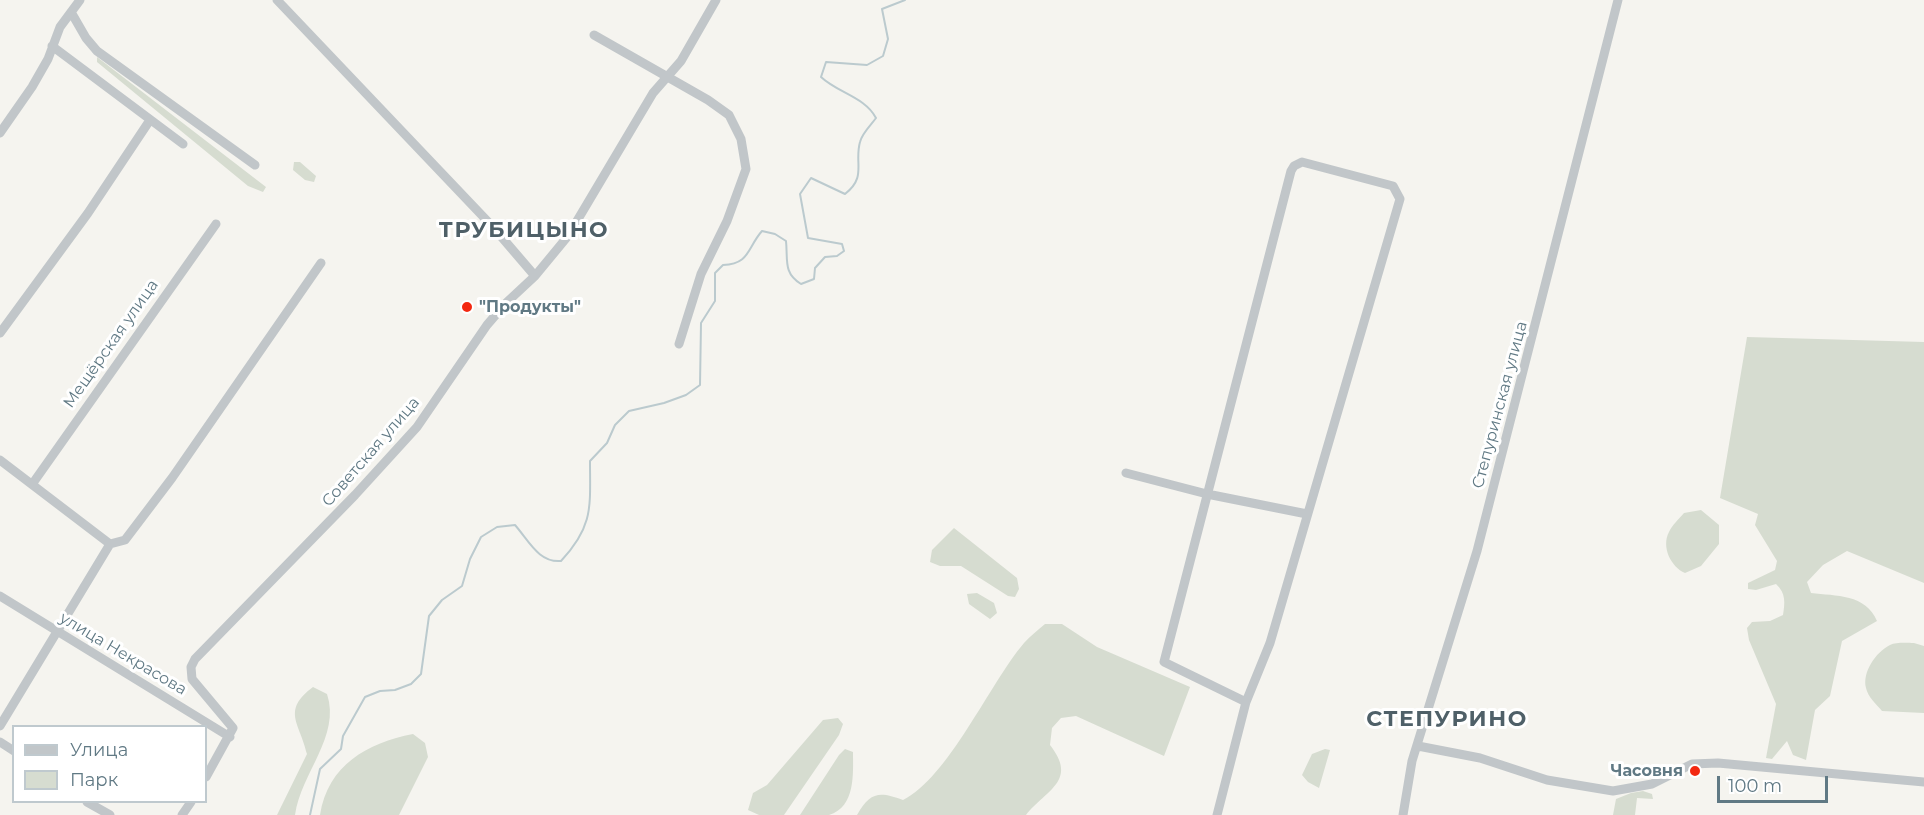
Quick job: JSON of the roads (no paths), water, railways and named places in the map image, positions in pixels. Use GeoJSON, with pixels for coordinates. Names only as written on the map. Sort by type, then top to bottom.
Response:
{"type":"FeatureCollection","features":[{"type":"Feature","properties":{"kind":"street"},"geometry":{"type":"LineString","coordinates":[[0,134],[32,87],[60,27],[80,0]]}},
{"type":"Feature","properties":{"kind":"street"},"geometry":{"type":"LineString","coordinates":[[277,0],[493,227],[535,276],[568,236],[653,93],[681,61],[716,0]]}},
{"type":"Feature","properties":{"kind":"street","name":"Степуринская улица"},"geometry":{"type":"LineString","coordinates":[[1403,815],[1412,761],[1477,551],[1618,0]]}},
{"type":"Feature","properties":{"kind":"street"},"geometry":{"type":"LineString","coordinates":[[71,12],[86,38],[97,51],[255,165]]}},
{"type":"Feature","properties":{"kind":"street"},"geometry":{"type":"LineString","coordinates":[[594,35],[708,100],[729,116],[741,139],[746,170],[727,221],[701,274],[679,344]]}},
{"type":"Feature","properties":{"kind":"street"},"geometry":{"type":"LineString","coordinates":[[52,46],[183,144]]}},
{"type":"Feature","properties":{"kind":"street"},"geometry":{"type":"LineString","coordinates":[[0,333],[88,213],[150,120]]}},
{"type":"Feature","properties":{"kind":"street"},"geometry":{"type":"LineString","coordinates":[[1217,815],[1246,702],[1270,643],[1375,291],[1400,195],[1393,186],[1302,162],[1291,171],[1164,662],[1246,702]]}},
{"type":"Feature","properties":{"kind":"street","name":"Мещёрская улица"},"geometry":{"type":"LineString","coordinates":[[33,483],[216,224]]}},
{"type":"Feature","properties":{"kind":"street"},"geometry":{"type":"LineString","coordinates":[[0,726],[110,544],[125,540],[172,478],[321,263]]}},
{"type":"Feature","properties":{"kind":"street","name":"Советская улица"},"geometry":{"type":"LineString","coordinates":[[230,737],[233,728],[192,679],[191,667],[195,659],[355,495],[417,427],[487,325],[506,303],[535,276]]}},
{"type":"Feature","properties":{"kind":"street"},"geometry":{"type":"LineString","coordinates":[[0,460],[110,544]]}},
{"type":"Feature","properties":{"kind":"street"},"geometry":{"type":"LineString","coordinates":[[1126,473],[1207,494],[1307,514]]}},
{"type":"Feature","properties":{"kind":"street","name":"улица Некрасова"},"geometry":{"type":"LineString","coordinates":[[0,596],[230,737]]}},
{"type":"Feature","properties":{"kind":"street"},"geometry":{"type":"LineString","coordinates":[[207,775],[230,737]]}},
{"type":"Feature","properties":{"kind":"street"},"geometry":{"type":"LineString","coordinates":[[1418,746],[1480,758],[1546,780],[1614,791],[1652,784],[1692,764],[1718,764],[1924,782]]}},
{"type":"Feature","properties":{"kind":"street"},"geometry":{"type":"LineString","coordinates":[[90,803],[110,815]]}},
{"type":"Feature","properties":{"kind":"waterway"},"geometry":{"type":"LineString","coordinates":[[310,815],[320,769],[341,749],[343,736],[365,697],[411,684],[421,674],[429,616],[442,600],[462,586],[470,559],[481,537],[497,527],[515,525],[540,555],[553,561],[561,561],[585,526],[590,503],[590,461],[607,443],[615,425],[629,411],[686,395],[700,385],[701,323],[715,301],[715,273],[723,265],[738,262],[743,258],[762,231],[775,234],[786,241],[789,271],[801,284],[814,279],[815,268],[825,257],[837,256],[844,251],[842,244],[808,238],[800,194],[811,178],[845,194],[852,188],[858,176],[861,139],[876,118],[865,105],[821,77],[826,62],[867,65],[883,56],[888,39],[882,9],[905,0]]}},
{"type":"Feature","properties":{"kind":"place","name":"\"Продукты\""},"geometry":{"type":"Point","coordinates":[467,307]}},
{"type":"Feature","properties":{"kind":"place","name":"Часовня"},"geometry":{"type":"Point","coordinates":[1695,771]}},
{"type":"Feature","properties":{"kind":"district","name":"ТРУБИЦЫНО"},"geometry":{"type":"Point","coordinates":[524,231]}},
{"type":"Feature","properties":{"kind":"district","name":"СТЕПУРИНО"},"geometry":{"type":"Point","coordinates":[1447,720]}}]}
